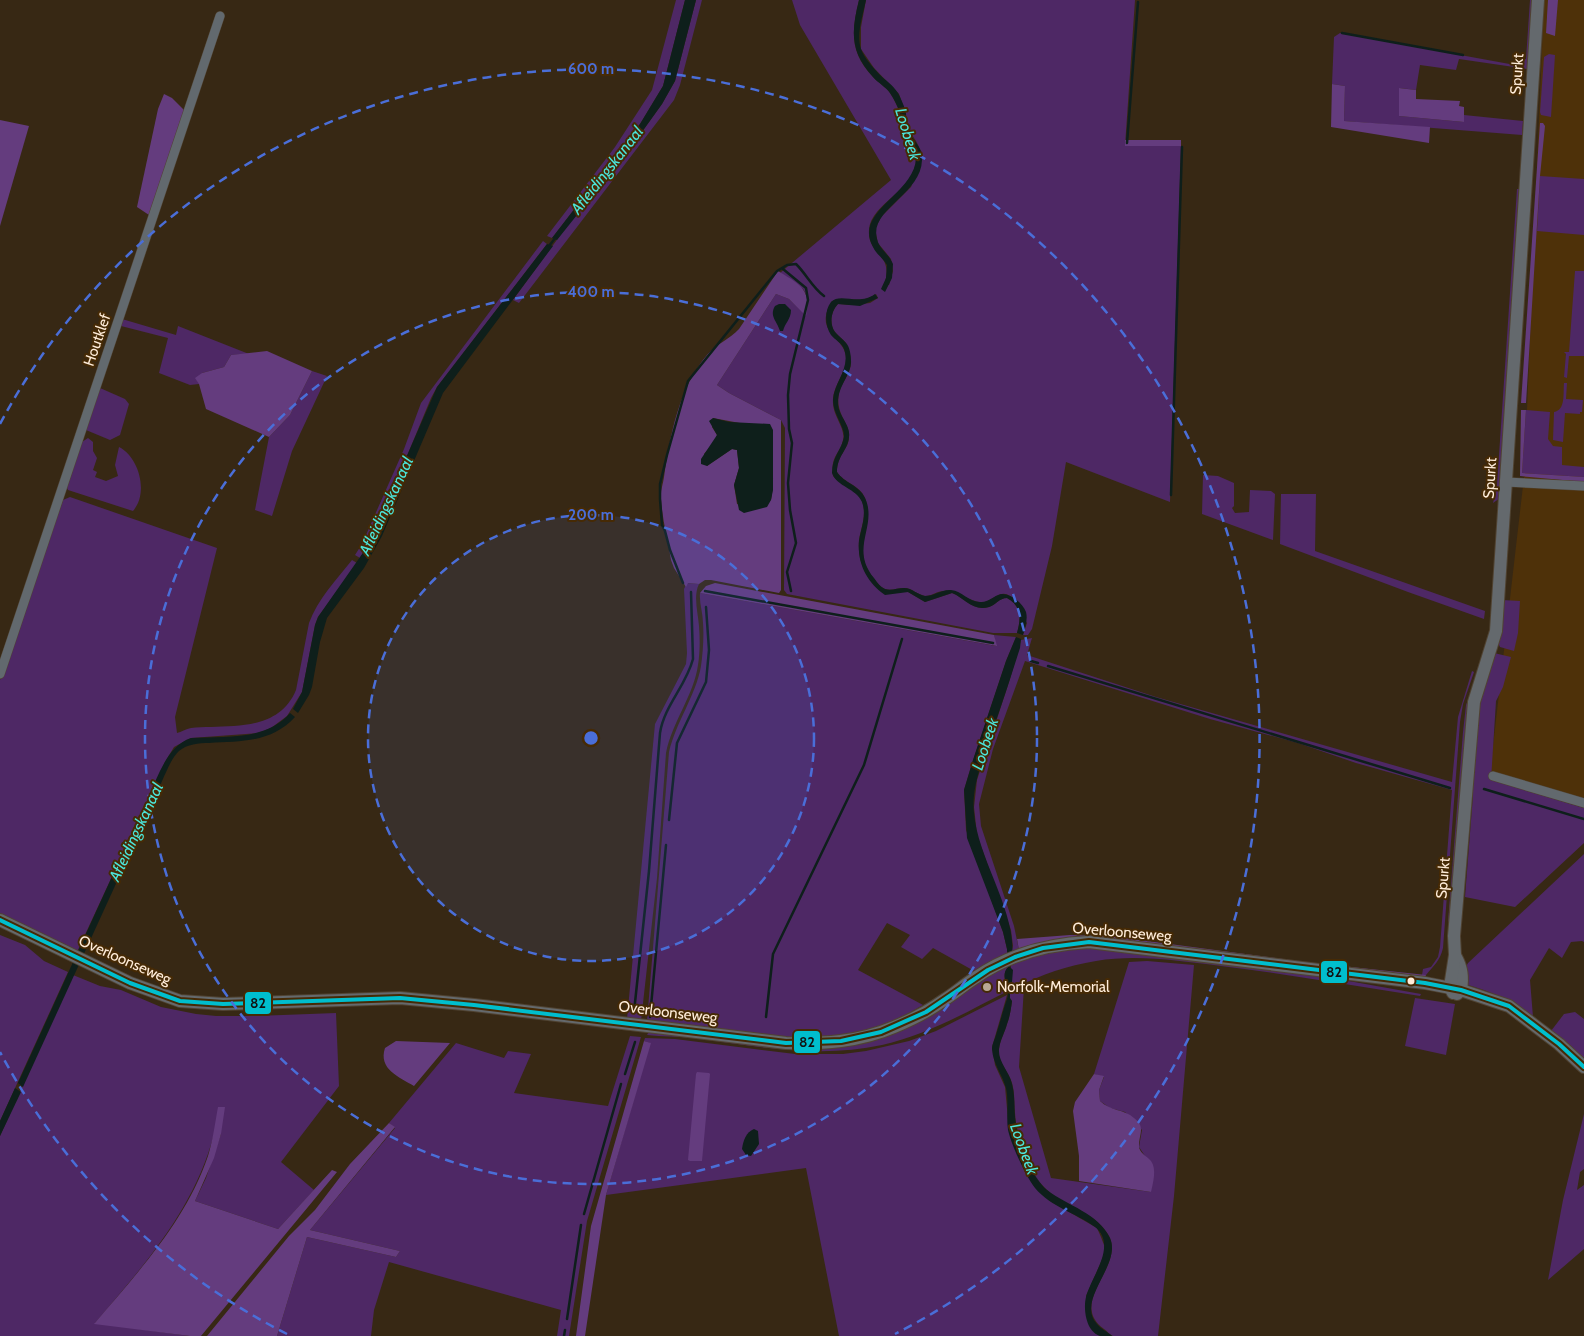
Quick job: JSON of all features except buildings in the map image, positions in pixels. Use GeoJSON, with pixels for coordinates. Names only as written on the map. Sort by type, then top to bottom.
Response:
{"type":"FeatureCollection","features":[{"type":"Feature","properties":{"kind":"street","name":"Spurkt"},"geometry":{"type":"LineString","coordinates":[[1455,991],[1463,976],[1455,955],[1454,936],[1474,702],[1496,631],[1538,0]]}},
{"type":"Feature","properties":{"kind":"street","name":"Houtklef"},"geometry":{"type":"LineString","coordinates":[[0,674],[220,16]]}},
{"type":"Feature","properties":{"kind":"street"},"geometry":{"type":"LineString","coordinates":[[1506,482],[1584,486]]}},
{"type":"Feature","properties":{"kind":"street"},"geometry":{"type":"LineString","coordinates":[[1493,776],[1584,803]]}},
{"type":"Feature","properties":{"kind":"street","name":"Overloonseweg"},"geometry":{"type":"LineString","coordinates":[[0,920],[130,983],[180,1001],[223,1004],[400,998],[474,1005],[786,1043],[820,1044],[854,1039],[894,1027],[932,1008],[974,978],[1019,954],[1038,948],[1066,943],[1089,942],[1325,972],[1334,977],[1455,991],[1526,1020],[1559,1044],[1584,1067]]}},
{"type":"Feature","properties":{"kind":"shaded area"},"geometry":{"type":"Polygon","coordinates":[[[676,0],[685,0],[663,86],[640,124],[552,238],[547,236],[615,147],[652,90],[676,0]]]}},
{"type":"Feature","properties":{"kind":"shaded area"},"geometry":{"type":"Polygon","coordinates":[[[696,0],[702,0],[680,85],[674,100],[519,303],[513,300],[570,222],[629,150],[662,104],[675,81],[696,0]]]}},
{"type":"Feature","properties":{"kind":"shaded area"},"geometry":{"type":"Polygon","coordinates":[[[792,0],[859,0],[854,32],[856,51],[865,68],[893,98],[900,114],[902,133],[915,152],[915,167],[910,178],[878,211],[872,220],[869,230],[872,245],[884,260],[886,267],[884,285],[889,285],[893,271],[891,259],[878,243],[875,229],[881,217],[911,187],[922,159],[922,153],[908,129],[906,114],[899,94],[874,68],[861,49],[861,27],[866,0],[1135,0],[1125,146],[1181,146],[1170,502],[1066,462],[1052,546],[1032,629],[1028,635],[1023,635],[1027,623],[1015,601],[1007,594],[1000,594],[988,601],[980,602],[949,591],[941,591],[925,596],[907,588],[887,590],[874,579],[867,568],[863,548],[868,519],[865,498],[860,490],[837,472],[839,461],[849,437],[849,432],[839,407],[839,393],[850,369],[851,361],[846,343],[835,332],[831,321],[838,304],[870,303],[878,298],[876,294],[862,300],[846,299],[832,301],[827,312],[826,321],[828,328],[845,351],[846,359],[844,370],[833,397],[835,413],[843,431],[843,440],[833,464],[833,476],[856,493],[862,501],[864,516],[859,540],[861,562],[871,581],[882,592],[908,592],[925,602],[952,593],[979,608],[991,606],[1007,598],[1018,609],[1019,623],[1017,633],[993,633],[787,594],[784,590],[785,428],[781,420],[717,385],[776,294],[789,299],[806,315],[806,294],[803,289],[780,273],[891,180],[800,25],[792,0]]]}},
{"type":"Feature","properties":{"kind":"shaded area"},"geometry":{"type":"Polygon","coordinates":[[[1530,0],[1533,0],[1527,69],[1459,59],[1456,70],[1420,65],[1416,90],[1400,88],[1399,116],[1464,122],[1464,115],[1523,121],[1522,135],[1344,121],[1345,86],[1332,84],[1334,37],[1340,33],[1515,65],[1516,61],[1526,59],[1530,0]]]}},
{"type":"Feature","properties":{"kind":"shaded area"},"geometry":{"type":"Polygon","coordinates":[[[1544,0],[1584,0],[1584,798],[1490,772],[1524,477],[1520,475],[1527,410],[1544,0]]]}},
{"type":"Feature","properties":{"kind":"shaded area"},"geometry":{"type":"Polygon","coordinates":[[[1548,0],[1558,0],[1555,36],[1546,33],[1548,0]]]}},
{"type":"Feature","properties":{"kind":"shaded area"},"geometry":{"type":"Polygon","coordinates":[[[1549,54],[1555,55],[1551,117],[1541,115],[1540,112],[1544,57],[1549,54]]]}},
{"type":"Feature","properties":{"kind":"shaded area"},"geometry":{"type":"Polygon","coordinates":[[[1332,84],[1345,86],[1344,121],[1430,127],[1429,143],[1331,127],[1332,84]]]}},
{"type":"Feature","properties":{"kind":"shaded area"},"geometry":{"type":"Polygon","coordinates":[[[1399,88],[1416,90],[1416,99],[1460,101],[1459,106],[1464,107],[1464,122],[1399,116],[1399,88]]]}},
{"type":"Feature","properties":{"kind":"shaded area"},"geometry":{"type":"Polygon","coordinates":[[[164,94],[172,98],[186,112],[152,217],[137,207],[158,109],[164,94]]]}},
{"type":"Feature","properties":{"kind":"shaded area"},"geometry":{"type":"Polygon","coordinates":[[[0,120],[29,126],[0,226],[0,120]]]}},
{"type":"Feature","properties":{"kind":"shaded area"},"geometry":{"type":"Polygon","coordinates":[[[1540,123],[1543,123],[1545,126],[1540,176],[1526,403],[1521,403],[1540,123]]]}},
{"type":"Feature","properties":{"kind":"shaded area"},"geometry":{"type":"Polygon","coordinates":[[[1125,140],[1181,140],[1181,146],[1125,146],[1125,140]]]}},
{"type":"Feature","properties":{"kind":"shaded area"},"geometry":{"type":"Polygon","coordinates":[[[1540,176],[1584,179],[1584,235],[1537,231],[1540,176]]]}},
{"type":"Feature","properties":{"kind":"shaded area"},"geometry":{"type":"Polygon","coordinates":[[[1517,189],[1519,189],[1500,498],[1493,503],[1497,485],[1517,189]]]}},
{"type":"Feature","properties":{"kind":"shaded area"},"geometry":{"type":"Polygon","coordinates":[[[543,241],[547,244],[437,387],[367,547],[360,558],[355,555],[362,544],[404,449],[421,403],[543,241]]]}},
{"type":"Feature","properties":{"kind":"shaded area"},"geometry":{"type":"Polygon","coordinates":[[[778,271],[798,284],[805,293],[807,299],[806,316],[789,299],[776,294],[717,385],[781,420],[781,590],[779,593],[711,580],[705,580],[699,584],[688,583],[686,587],[671,560],[663,514],[661,491],[669,445],[677,413],[689,382],[707,355],[739,329],[778,271]],[[713,418],[712,427],[717,435],[715,441],[704,454],[707,466],[732,449],[737,450],[739,468],[734,485],[737,504],[756,509],[771,500],[772,462],[764,424],[745,424],[713,418]]]}},
{"type":"Feature","properties":{"kind":"shaded area"},"geometry":{"type":"Polygon","coordinates":[[[1575,271],[1584,271],[1584,356],[1569,356],[1567,378],[1564,377],[1566,354],[1564,352],[1569,352],[1575,271]]]}},
{"type":"Feature","properties":{"kind":"shaded area"},"geometry":{"type":"Polygon","coordinates":[[[122,319],[176,335],[178,326],[249,354],[231,355],[224,367],[202,373],[199,384],[190,385],[159,373],[168,338],[121,326],[122,319]]]}},
{"type":"Feature","properties":{"kind":"shaded area"},"geometry":{"type":"Polygon","coordinates":[[[267,351],[312,371],[290,415],[269,437],[206,409],[199,384],[195,378],[202,373],[224,367],[231,355],[267,351]]]}},
{"type":"Feature","properties":{"kind":"shaded area"},"geometry":{"type":"Polygon","coordinates":[[[312,371],[327,376],[292,451],[272,516],[255,510],[269,437],[290,415],[312,371]]]}},
{"type":"Feature","properties":{"kind":"shaded area"},"geometry":{"type":"Polygon","coordinates":[[[1564,383],[1567,383],[1566,399],[1583,400],[1582,412],[1580,414],[1565,413],[1563,442],[1553,440],[1554,412],[1558,411],[1562,405],[1564,383]]]}},
{"type":"Feature","properties":{"kind":"shaded area"},"geometry":{"type":"Polygon","coordinates":[[[100,388],[125,399],[129,404],[120,435],[110,440],[86,430],[100,388]]]}},
{"type":"Feature","properties":{"kind":"shaded area"},"geometry":{"type":"Polygon","coordinates":[[[1521,410],[1526,410],[1522,473],[1584,477],[1584,482],[1520,476],[1521,410]]]}},
{"type":"Feature","properties":{"kind":"shaded area"},"geometry":{"type":"Polygon","coordinates":[[[1526,410],[1550,412],[1548,439],[1553,446],[1562,447],[1562,465],[1584,467],[1584,477],[1522,473],[1526,410]]]}},
{"type":"Feature","properties":{"kind":"shaded area"},"geometry":{"type":"Polygon","coordinates":[[[88,438],[93,442],[93,451],[97,458],[93,470],[97,472],[95,477],[106,481],[118,476],[115,465],[119,447],[132,459],[140,476],[141,485],[138,503],[133,511],[68,490],[66,486],[82,442],[88,438]]]}},
{"type":"Feature","properties":{"kind":"shaded area"},"geometry":{"type":"Polygon","coordinates":[[[1203,475],[1218,476],[1234,483],[1234,506],[1232,508],[1235,513],[1249,512],[1250,490],[1271,491],[1275,494],[1273,540],[1202,514],[1203,475]]]}},
{"type":"Feature","properties":{"kind":"shaded area"},"geometry":{"type":"Polygon","coordinates":[[[1281,494],[1316,494],[1315,551],[1485,611],[1484,619],[1280,544],[1281,494]]]}},
{"type":"Feature","properties":{"kind":"shaded area"},"geometry":{"type":"Polygon","coordinates":[[[70,497],[217,548],[175,717],[177,733],[193,728],[236,726],[260,722],[281,711],[296,690],[309,623],[317,606],[352,560],[357,563],[318,617],[302,692],[287,716],[271,728],[258,733],[191,738],[174,747],[165,762],[77,952],[0,916],[0,680],[63,500],[70,497]]]}},
{"type":"Feature","properties":{"kind":"shaded area"},"geometry":{"type":"Polygon","coordinates":[[[687,583],[699,584],[696,599],[700,636],[699,660],[696,676],[673,730],[666,753],[657,878],[641,1021],[627,1019],[655,724],[686,664],[684,589],[687,583]]]}},
{"type":"Feature","properties":{"kind":"shaded area"},"geometry":{"type":"Polygon","coordinates":[[[715,583],[994,635],[997,646],[700,593],[706,586],[715,583]]]}},
{"type":"Feature","properties":{"kind":"shaded area"},"geometry":{"type":"Polygon","coordinates":[[[700,593],[996,646],[994,635],[1016,637],[1006,661],[964,790],[966,830],[1003,932],[1007,955],[976,972],[933,948],[922,959],[901,947],[910,935],[887,923],[858,970],[923,1005],[895,1021],[859,1034],[801,1040],[647,1021],[669,752],[676,730],[695,687],[701,666],[703,619],[700,593]]]}},
{"type":"Feature","properties":{"kind":"shaded area"},"geometry":{"type":"Polygon","coordinates":[[[1502,600],[1520,601],[1518,633],[1514,651],[1500,647],[1498,643],[1502,600]]]}},
{"type":"Feature","properties":{"kind":"shaded area"},"geometry":{"type":"Polygon","coordinates":[[[1032,638],[1027,655],[1156,697],[1452,782],[1458,717],[1472,671],[1474,672],[1463,704],[1460,722],[1443,948],[1440,956],[1426,975],[1422,975],[1423,969],[1431,967],[1438,957],[1440,947],[1452,790],[1356,763],[1298,743],[1210,719],[1025,661],[993,749],[979,804],[981,826],[1014,926],[1019,950],[1011,954],[1013,946],[1011,930],[977,835],[974,807],[977,780],[1021,640],[1032,638]]]}},
{"type":"Feature","properties":{"kind":"shaded area"},"geometry":{"type":"Polygon","coordinates":[[[1494,653],[1511,657],[1503,687],[1496,701],[1491,780],[1584,808],[1584,843],[1515,907],[1465,897],[1473,795],[1469,793],[1479,697],[1494,653]]]}},
{"type":"Feature","properties":{"kind":"shaded area"},"geometry":{"type":"Polygon","coordinates":[[[1477,675],[1451,920],[1448,922],[1466,705],[1477,675]]]}},
{"type":"Feature","properties":{"kind":"shaded area"},"geometry":{"type":"Polygon","coordinates":[[[1584,854],[1584,942],[1571,942],[1562,958],[1549,948],[1530,980],[1533,1017],[1502,998],[1468,985],[1465,969],[1468,963],[1584,854]]]}},
{"type":"Feature","properties":{"kind":"shaded area"},"geometry":{"type":"Polygon","coordinates":[[[0,935],[25,945],[44,961],[68,972],[0,1121],[0,935]]]}},
{"type":"Feature","properties":{"kind":"shaded area"},"geometry":{"type":"Polygon","coordinates":[[[1070,935],[1109,936],[1305,962],[1426,975],[1423,981],[1105,940],[1019,950],[1017,939],[1070,935]]]}},
{"type":"Feature","properties":{"kind":"shaded area"},"geometry":{"type":"Polygon","coordinates":[[[1069,947],[1112,949],[1276,968],[1421,994],[1420,996],[1246,969],[1143,958],[1111,959],[1073,966],[1041,976],[1010,990],[1011,962],[1069,947]]]}},
{"type":"Feature","properties":{"kind":"shaded area"},"geometry":{"type":"Polygon","coordinates":[[[1147,961],[1194,965],[1174,1196],[1158,1336],[1113,1336],[1094,1319],[1091,1307],[1110,1260],[1112,1248],[1109,1236],[1088,1215],[1062,1201],[1046,1189],[1033,1173],[1021,1144],[1016,1123],[1013,1087],[1001,1062],[999,1049],[1010,1012],[1012,1001],[1010,1000],[1010,993],[1024,987],[1019,1067],[1051,1178],[1151,1192],[1145,1156],[1139,1147],[1142,1130],[1125,1112],[1110,1108],[1100,1101],[1099,1090],[1104,1077],[1094,1074],[1129,962],[1147,961]]]}},
{"type":"Feature","properties":{"kind":"shaded area"},"geometry":{"type":"Polygon","coordinates":[[[1007,964],[1005,980],[1007,983],[1004,993],[930,1029],[882,1045],[835,1051],[787,1050],[687,1037],[647,1035],[651,1029],[853,1043],[1007,964]]]}},
{"type":"Feature","properties":{"kind":"shaded area"},"geometry":{"type":"Polygon","coordinates":[[[73,975],[100,986],[121,990],[161,1007],[196,1014],[256,1016],[336,1013],[339,1086],[281,1162],[314,1190],[278,1229],[195,1201],[206,1178],[221,1134],[214,1134],[205,1162],[180,1212],[149,1258],[95,1323],[190,1336],[0,1336],[0,1136],[73,975]]]}},
{"type":"Feature","properties":{"kind":"shaded area"},"geometry":{"type":"Polygon","coordinates":[[[1007,995],[992,1047],[995,1065],[1005,1087],[1009,1130],[1050,1201],[1097,1228],[1101,1237],[1104,1245],[1104,1255],[1086,1296],[1095,1333],[1100,1336],[839,1336],[806,1168],[606,1195],[650,1043],[644,1041],[645,1038],[675,1039],[795,1054],[843,1054],[866,1051],[909,1041],[936,1031],[1007,995]]]}},
{"type":"Feature","properties":{"kind":"shaded area"},"geometry":{"type":"Polygon","coordinates":[[[1415,998],[1455,1004],[1446,1055],[1405,1046],[1415,998]]]}},
{"type":"Feature","properties":{"kind":"shaded area"},"geometry":{"type":"Polygon","coordinates":[[[1575,1012],[1584,1019],[1584,1058],[1551,1031],[1564,1014],[1575,1012]]]}},
{"type":"Feature","properties":{"kind":"shaded area"},"geometry":{"type":"Polygon","coordinates":[[[630,1036],[641,1037],[587,1221],[569,1336],[557,1336],[561,1310],[389,1262],[374,1310],[371,1336],[277,1336],[307,1237],[396,1257],[400,1251],[310,1230],[395,1128],[389,1123],[456,1043],[504,1058],[508,1051],[531,1054],[514,1093],[608,1106],[630,1036]]]}},
{"type":"Feature","properties":{"kind":"shaded area"},"geometry":{"type":"Polygon","coordinates":[[[396,1041],[450,1043],[414,1086],[391,1072],[384,1062],[385,1048],[396,1041]]]}},
{"type":"Feature","properties":{"kind":"shaded area"},"geometry":{"type":"Polygon","coordinates":[[[644,1041],[651,1043],[606,1195],[585,1336],[576,1336],[591,1226],[644,1041]]]}},
{"type":"Feature","properties":{"kind":"shaded area"},"geometry":{"type":"Polygon","coordinates":[[[697,1072],[710,1074],[702,1161],[690,1161],[688,1160],[697,1072]]]}},
{"type":"Feature","properties":{"kind":"shaded area"},"geometry":{"type":"Polygon","coordinates":[[[1094,1074],[1104,1076],[1099,1090],[1100,1101],[1108,1107],[1130,1115],[1140,1124],[1139,1148],[1151,1161],[1154,1168],[1151,1192],[1079,1181],[1079,1156],[1073,1111],[1075,1102],[1094,1074]]]}},
{"type":"Feature","properties":{"kind":"shaded area"},"geometry":{"type":"Polygon","coordinates":[[[218,1107],[225,1107],[221,1134],[214,1158],[195,1201],[278,1229],[332,1170],[337,1172],[201,1336],[94,1324],[144,1265],[174,1224],[187,1202],[199,1180],[208,1156],[218,1107]]]}},
{"type":"Feature","properties":{"kind":"shaded area"},"geometry":{"type":"Polygon","coordinates":[[[1584,1114],[1584,1169],[1580,1172],[1577,1190],[1584,1185],[1584,1249],[1548,1280],[1563,1200],[1584,1114]]]}},
{"type":"Feature","properties":{"kind":"shaded area"},"geometry":{"type":"Polygon","coordinates":[[[389,1123],[395,1127],[310,1230],[400,1251],[396,1257],[307,1237],[277,1336],[207,1336],[289,1236],[315,1210],[350,1164],[389,1123]]]}},
{"type":"Feature","properties":{"kind":"water"},"geometry":{"type":"Polygon","coordinates":[[[685,0],[696,0],[675,81],[662,104],[629,150],[557,240],[552,238],[640,124],[663,86],[685,0]]]}},
{"type":"Feature","properties":{"kind":"water","name":"Loobeek"},"geometry":{"type":"Polygon","coordinates":[[[859,0],[866,0],[859,37],[861,49],[871,65],[898,93],[903,103],[908,130],[922,155],[919,172],[913,183],[887,210],[877,228],[878,243],[893,264],[892,278],[885,292],[881,289],[886,278],[887,265],[873,247],[869,234],[871,223],[906,182],[913,171],[916,154],[901,130],[900,113],[894,100],[888,91],[865,68],[856,50],[854,32],[859,0]]]}},
{"type":"Feature","properties":{"kind":"water"},"geometry":{"type":"Polygon","coordinates":[[[547,244],[553,246],[443,393],[382,536],[364,568],[327,618],[320,642],[312,687],[298,713],[293,709],[302,692],[318,617],[367,547],[437,387],[547,244]]]}},
{"type":"Feature","properties":{"kind":"water"},"geometry":{"type":"Polygon","coordinates":[[[875,294],[878,298],[860,306],[838,304],[831,321],[833,329],[848,347],[851,359],[849,372],[838,398],[839,409],[849,433],[847,446],[837,466],[837,472],[843,479],[859,490],[865,498],[868,518],[864,557],[867,567],[879,584],[887,590],[907,588],[925,596],[951,590],[959,592],[976,602],[986,601],[1001,594],[1008,595],[1019,602],[1026,612],[1023,635],[1017,633],[1020,618],[1018,609],[1007,598],[991,606],[978,608],[952,593],[925,602],[908,592],[885,595],[873,585],[864,572],[859,549],[864,517],[862,502],[859,497],[834,478],[832,473],[832,467],[844,437],[833,400],[836,387],[844,369],[846,356],[843,347],[831,335],[826,318],[827,310],[835,299],[863,299],[875,294]]]}},
{"type":"Feature","properties":{"kind":"water"},"geometry":{"type":"Polygon","coordinates":[[[785,304],[791,310],[783,331],[780,331],[773,316],[775,306],[785,304]]]}},
{"type":"Feature","properties":{"kind":"water"},"geometry":{"type":"Polygon","coordinates":[[[713,418],[729,422],[770,424],[773,430],[773,490],[767,507],[744,513],[739,510],[734,485],[739,468],[737,450],[732,449],[707,466],[701,464],[701,459],[717,435],[709,421],[713,418]]]}},
{"type":"Feature","properties":{"kind":"water","name":"Loobeek"},"geometry":{"type":"Polygon","coordinates":[[[1016,637],[1021,639],[1020,648],[974,792],[974,813],[977,832],[1005,910],[1012,949],[1010,967],[1013,970],[1010,998],[1012,1001],[999,1054],[1012,1084],[1017,1129],[1024,1154],[1032,1170],[1047,1190],[1098,1222],[1110,1238],[1112,1248],[1110,1259],[1091,1304],[1092,1315],[1097,1324],[1112,1336],[1096,1334],[1089,1326],[1085,1314],[1086,1297],[1104,1252],[1101,1234],[1088,1222],[1041,1195],[1031,1183],[1019,1160],[1008,1130],[1006,1088],[992,1049],[1008,995],[1005,979],[1008,967],[1007,949],[1003,932],[967,838],[964,790],[1006,661],[1016,637]]]}},
{"type":"Feature","properties":{"kind":"water"},"geometry":{"type":"Polygon","coordinates":[[[290,713],[295,717],[286,726],[266,736],[244,741],[189,745],[182,749],[172,760],[154,799],[148,797],[170,754],[183,742],[191,738],[230,737],[257,733],[280,722],[290,713]]]}},
{"type":"Feature","properties":{"kind":"water"},"geometry":{"type":"Polygon","coordinates":[[[146,802],[152,805],[23,1087],[18,1083],[146,802]]]}},
{"type":"Feature","properties":{"kind":"water"},"geometry":{"type":"Polygon","coordinates":[[[15,1088],[21,1092],[0,1136],[0,1121],[15,1088]]]}},
{"type":"Feature","properties":{"kind":"water"},"geometry":{"type":"Polygon","coordinates":[[[754,1129],[758,1131],[759,1144],[751,1156],[746,1155],[742,1149],[743,1143],[747,1135],[754,1129]]]}},
{"type":"Feature","properties":{"kind":"waterway"},"geometry":{"type":"LineString","coordinates":[[1127,143],[1138,2]]}},
{"type":"Feature","properties":{"kind":"waterway"},"geometry":{"type":"LineString","coordinates":[[1342,33],[1463,55]]}},
{"type":"Feature","properties":{"kind":"waterway"},"geometry":{"type":"LineString","coordinates":[[1171,495],[1182,147]]}},
{"type":"Feature","properties":{"kind":"waterway","name":"Afleidingskanaal"},"geometry":{"type":"LineString","coordinates":[[549,246],[556,237]]}},
{"type":"Feature","properties":{"kind":"waterway"},"geometry":{"type":"LineString","coordinates":[[683,583],[662,525],[660,484],[688,381],[777,271],[787,265],[796,264],[824,296]]}},
{"type":"Feature","properties":{"kind":"waterway"},"geometry":{"type":"LineString","coordinates":[[783,269],[806,288],[808,300],[790,374],[788,395],[789,429],[792,443],[788,483],[790,510],[796,543],[787,572],[791,591]]}},
{"type":"Feature","properties":{"kind":"waterway"},"geometry":{"type":"LineString","coordinates":[[705,591],[993,643]]}},
{"type":"Feature","properties":{"kind":"waterway"},"geometry":{"type":"LineString","coordinates":[[634,1012],[649,871],[660,733],[670,705],[690,669],[693,659],[691,592]]}},
{"type":"Feature","properties":{"kind":"waterway"},"geometry":{"type":"LineString","coordinates":[[669,820],[677,743],[706,682],[709,650],[706,607]]}},
{"type":"Feature","properties":{"kind":"waterway"},"geometry":{"type":"LineString","coordinates":[[766,1017],[773,954],[864,765],[902,639]]}},
{"type":"Feature","properties":{"kind":"waterway"},"geometry":{"type":"LineString","coordinates":[[1031,661],[1038,663]]}},
{"type":"Feature","properties":{"kind":"waterway"},"geometry":{"type":"LineString","coordinates":[[1048,666],[1450,788]]}},
{"type":"Feature","properties":{"kind":"waterway"},"geometry":{"type":"LineString","coordinates":[[1484,789],[1584,819]]}},
{"type":"Feature","properties":{"kind":"waterway","name":"Afleidingskanaal"},"geometry":{"type":"LineString","coordinates":[[148,806],[153,795]]}},
{"type":"Feature","properties":{"kind":"waterway"},"geometry":{"type":"LineString","coordinates":[[650,1017],[666,845]]}},
{"type":"Feature","properties":{"kind":"waterway"},"geometry":{"type":"LineString","coordinates":[[625,1074],[635,1042]]}},
{"type":"Feature","properties":{"kind":"waterway"},"geometry":{"type":"LineString","coordinates":[[584,1214],[621,1084]]}},
{"type":"Feature","properties":{"kind":"waterway"},"geometry":{"type":"LineString","coordinates":[[567,1319],[581,1225]]}},
{"type":"Feature","properties":{"kind":"waterway"},"geometry":{"type":"LineString","coordinates":[[564,1336],[565,1330]]}},
{"type":"Feature","properties":{"kind":"transit line","name":"82"},"geometry":{"type":"LineString","coordinates":[[0,920],[130,983],[180,1001],[223,1004],[400,998],[474,1005],[786,1043],[841,1041],[881,1032],[926,1012],[988,970],[1015,957],[1043,948],[1089,942],[1425,983],[1461,990],[1509,1006],[1559,1044],[1584,1067]]}},
{"type":"Feature","properties":{"kind":"place","name":"Norfolk-Memorial"},"geometry":{"type":"Point","coordinates":[987,987]}}]}
